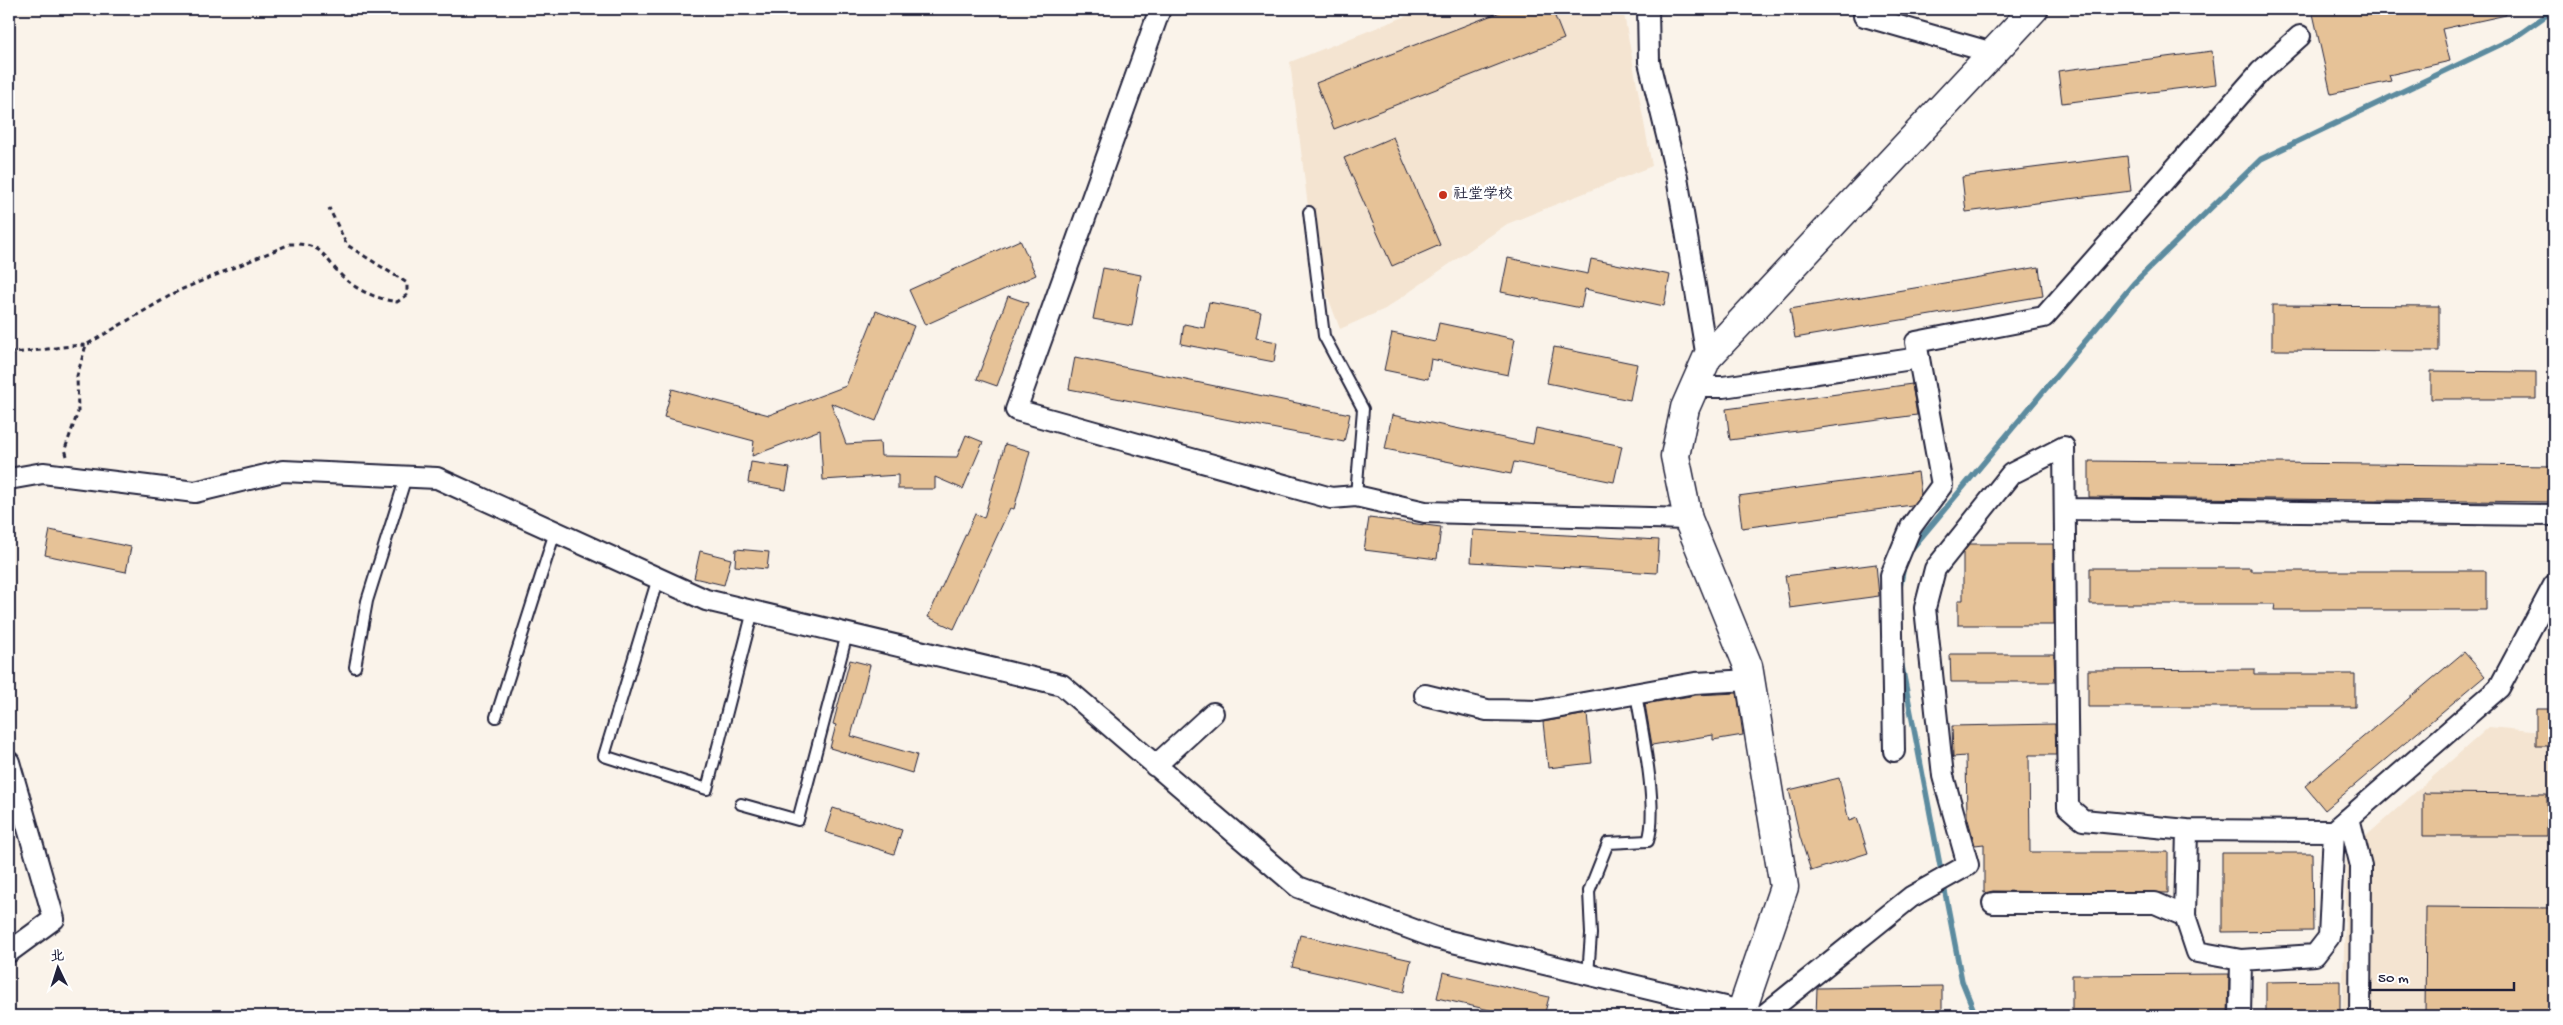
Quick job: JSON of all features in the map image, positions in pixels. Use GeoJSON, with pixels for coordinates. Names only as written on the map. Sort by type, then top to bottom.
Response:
{"type":"FeatureCollection","features":[{"type":"Feature","properties":{"kind":"street"},"geometry":{"type":"LineString","coordinates":[[1160,9],[1016,410],[1331,498],[1356,496],[1425,512],[1688,518]]}},
{"type":"Feature","properties":{"kind":"street"},"geometry":{"type":"LineString","coordinates":[[1648,9],[1649,62],[1677,178],[1708,358]]}},
{"type":"Feature","properties":{"kind":"street"},"geometry":{"type":"LineString","coordinates":[[1748,1015],[1784,887],[1748,666],[1688,518],[1675,456],[1685,408],[1708,358],[2034,9]]}},
{"type":"Feature","properties":{"kind":"street"},"geometry":{"type":"LineString","coordinates":[[1864,16],[1993,53]]}},
{"type":"Feature","properties":{"kind":"street"},"geometry":{"type":"LineString","coordinates":[[1894,751],[1891,576],[1911,527],[1942,485],[1916,342],[2044,317],[2260,72],[2300,36]]}},
{"type":"Feature","properties":{"kind":"street"},"geometry":{"type":"LineString","coordinates":[[1694,387],[1723,388],[1919,358]]}},
{"type":"Feature","properties":{"kind":"street"},"geometry":{"type":"LineString","coordinates":[[9,479],[43,473],[195,492],[283,471],[437,478],[706,600],[1062,685],[1298,887],[1436,938],[1748,1015],[1911,897],[1968,865],[1942,766],[1925,608],[1935,569],[2011,474],[2064,447],[2068,807],[2082,820],[2187,830],[2342,824],[2499,688],[2554,585]]}},
{"type":"Feature","properties":{"kind":"street"},"geometry":{"type":"LineString","coordinates":[[2065,509],[2554,515]]}},
{"type":"Feature","properties":{"kind":"street"},"geometry":{"type":"LineString","coordinates":[[1425,695],[1487,710],[1539,711],[1696,683],[1750,680]]}},
{"type":"Feature","properties":{"kind":"street"},"geometry":{"type":"LineString","coordinates":[[1155,766],[1213,713]]}},
{"type":"Feature","properties":{"kind":"street"},"geometry":{"type":"LineString","coordinates":[[9,762],[54,919],[9,952]]}},
{"type":"Feature","properties":{"kind":"street"},"geometry":{"type":"LineString","coordinates":[[2187,830],[2185,916],[2197,952],[2240,960],[2315,955],[2330,937],[2342,824]]}},
{"type":"Feature","properties":{"kind":"street"},"geometry":{"type":"LineString","coordinates":[[2342,824],[2361,866],[2360,1016]]}},
{"type":"Feature","properties":{"kind":"street"},"geometry":{"type":"LineString","coordinates":[[1993,903],[2155,903],[2185,916]]}},
{"type":"Feature","properties":{"kind":"street"},"geometry":{"type":"LineString","coordinates":[[2240,960],[2240,1016]]}},
{"type":"Feature","properties":{"kind":"lane"},"geometry":{"type":"LineString","coordinates":[[1309,212],[1324,336],[1363,408],[1356,496]]}},
{"type":"Feature","properties":{"kind":"lane"},"geometry":{"type":"LineString","coordinates":[[355,667],[367,601],[406,477]]}},
{"type":"Feature","properties":{"kind":"lane"},"geometry":{"type":"LineString","coordinates":[[496,717],[555,532]]}},
{"type":"Feature","properties":{"kind":"lane"},"geometry":{"type":"LineString","coordinates":[[658,578],[604,756],[707,788],[753,611]]}},
{"type":"Feature","properties":{"kind":"lane"},"geometry":{"type":"LineString","coordinates":[[740,804],[798,820],[848,634]]}},
{"type":"Feature","properties":{"kind":"lane"},"geometry":{"type":"LineString","coordinates":[[1588,975],[1591,934],[1589,891],[1608,843],[1648,841],[1653,828],[1636,694]]}},
{"type":"Feature","properties":{"kind":"path"},"geometry":{"type":"LineString","coordinates":[[9,353],[33,352],[58,346],[86,345],[178,291],[290,244],[308,243],[323,253],[344,278],[360,290],[397,302],[407,296],[407,283],[347,244],[329,208]]}},
{"type":"Feature","properties":{"kind":"path"},"geometry":{"type":"LineString","coordinates":[[76,478],[64,449],[78,412],[77,376],[86,345]]}},
{"type":"Feature","properties":{"kind":"shaded area","name":"社堂学校"},"geometry":{"type":"Polygon","coordinates":[[[1424,9],[1623,9],[1652,166],[1507,224],[1385,309],[1340,329],[1315,263],[1290,62],[1424,9]]]}},
{"type":"Feature","properties":{"kind":"shaded area"},"geometry":{"type":"Polygon","coordinates":[[[2489,727],[2554,733],[2554,1016],[2342,1016],[2347,853],[2489,727]]]}},
{"type":"Feature","properties":{"kind":"building"},"geometry":{"type":"Polygon","coordinates":[[[1508,9],[1552,9],[1564,39],[1334,129],[1316,83],[1508,9]]]}},
{"type":"Feature","properties":{"kind":"building"},"geometry":{"type":"Polygon","coordinates":[[[2312,9],[2505,9],[2506,15],[2442,29],[2450,61],[2389,75],[2391,81],[2331,94],[2312,9]]]}},
{"type":"Feature","properties":{"kind":"building"},"geometry":{"type":"Polygon","coordinates":[[[2212,51],[2216,84],[2062,103],[2058,71],[2212,51]]]}},
{"type":"Feature","properties":{"kind":"building"},"geometry":{"type":"Polygon","coordinates":[[[1393,137],[1440,245],[1392,266],[1344,158],[1393,137]]]}},
{"type":"Feature","properties":{"kind":"building"},"geometry":{"type":"Polygon","coordinates":[[[2127,156],[2131,191],[1966,212],[1962,177],[2127,156]]]}},
{"type":"Feature","properties":{"kind":"building"},"geometry":{"type":"Polygon","coordinates":[[[1020,240],[1036,275],[925,325],[909,290],[1020,240]]]}},
{"type":"Feature","properties":{"kind":"building"},"geometry":{"type":"Polygon","coordinates":[[[1508,258],[1588,274],[1591,259],[1670,275],[1664,306],[1585,289],[1581,308],[1501,292],[1508,258]]]}},
{"type":"Feature","properties":{"kind":"building"},"geometry":{"type":"Polygon","coordinates":[[[2039,267],[2043,296],[1795,338],[1790,309],[2039,267]]]}},
{"type":"Feature","properties":{"kind":"building"},"geometry":{"type":"Polygon","coordinates":[[[1103,268],[1141,275],[1132,326],[1093,319],[1103,268]]]}},
{"type":"Feature","properties":{"kind":"building"},"geometry":{"type":"Polygon","coordinates":[[[1008,296],[1028,303],[997,386],[977,379],[1008,296]]]}},
{"type":"Feature","properties":{"kind":"building"},"geometry":{"type":"Polygon","coordinates":[[[1209,302],[1261,312],[1256,338],[1277,342],[1274,362],[1181,344],[1184,324],[1204,328],[1209,302]]]}},
{"type":"Feature","properties":{"kind":"building"},"geometry":{"type":"Polygon","coordinates":[[[2272,305],[2439,306],[2439,351],[2272,350],[2272,305]]]}},
{"type":"Feature","properties":{"kind":"building"},"geometry":{"type":"Polygon","coordinates":[[[876,311],[914,326],[876,421],[831,403],[846,444],[880,442],[881,456],[957,457],[966,435],[983,442],[963,489],[935,477],[935,489],[898,489],[898,475],[823,480],[820,430],[752,456],[754,441],[664,417],[672,389],[769,415],[846,386],[876,311]]]}},
{"type":"Feature","properties":{"kind":"building"},"geometry":{"type":"Polygon","coordinates":[[[1439,323],[1515,339],[1508,375],[1431,359],[1428,379],[1384,370],[1392,333],[1435,342],[1439,323]]]}},
{"type":"Feature","properties":{"kind":"building"},"geometry":{"type":"Polygon","coordinates":[[[1554,347],[1637,364],[1630,400],[1547,383],[1554,347]]]}},
{"type":"Feature","properties":{"kind":"building"},"geometry":{"type":"Polygon","coordinates":[[[1075,357],[1350,414],[1344,442],[1069,389],[1075,357]]]}},
{"type":"Feature","properties":{"kind":"building"},"geometry":{"type":"Polygon","coordinates":[[[2431,371],[2536,372],[2536,399],[2431,399],[2431,371]]]}},
{"type":"Feature","properties":{"kind":"building"},"geometry":{"type":"Polygon","coordinates":[[[1912,384],[1917,415],[1730,440],[1726,409],[1912,384]]]}},
{"type":"Feature","properties":{"kind":"building"},"geometry":{"type":"Polygon","coordinates":[[[1392,415],[1533,444],[1536,428],[1622,446],[1614,482],[1514,462],[1511,474],[1385,449],[1392,415]]]}},
{"type":"Feature","properties":{"kind":"building"},"geometry":{"type":"Polygon","coordinates":[[[1005,444],[1030,451],[1014,509],[1010,508],[954,629],[928,617],[975,514],[984,518],[1005,444]]]}},
{"type":"Feature","properties":{"kind":"building"},"geometry":{"type":"Polygon","coordinates":[[[2089,461],[2554,466],[2554,502],[2089,497],[2089,461]]]}},
{"type":"Feature","properties":{"kind":"building"},"geometry":{"type":"Polygon","coordinates":[[[751,462],[790,468],[786,490],[748,483],[751,462]]]}},
{"type":"Feature","properties":{"kind":"building"},"geometry":{"type":"Polygon","coordinates":[[[1918,472],[1921,494],[1912,505],[1742,528],[1738,496],[1918,472]]]}},
{"type":"Feature","properties":{"kind":"building"},"geometry":{"type":"Polygon","coordinates":[[[1369,518],[1441,527],[1437,559],[1364,550],[1369,518]]]}},
{"type":"Feature","properties":{"kind":"building"},"geometry":{"type":"Polygon","coordinates":[[[50,530],[131,547],[126,572],[45,555],[50,530]]]}},
{"type":"Feature","properties":{"kind":"building"},"geometry":{"type":"Polygon","coordinates":[[[1473,530],[1659,540],[1657,573],[1471,562],[1473,530]]]}},
{"type":"Feature","properties":{"kind":"building"},"geometry":{"type":"Polygon","coordinates":[[[1970,544],[2053,544],[2054,625],[1958,625],[1958,600],[1963,600],[1963,552],[1970,544]]]}},
{"type":"Feature","properties":{"kind":"building"},"geometry":{"type":"Polygon","coordinates":[[[736,549],[769,552],[767,569],[735,566],[736,549]]]}},
{"type":"Feature","properties":{"kind":"building"},"geometry":{"type":"Polygon","coordinates":[[[700,551],[731,559],[724,585],[694,578],[700,551]]]}},
{"type":"Feature","properties":{"kind":"building"},"geometry":{"type":"Polygon","coordinates":[[[1876,564],[1879,596],[1790,608],[1785,576],[1876,564]]]}},
{"type":"Feature","properties":{"kind":"building"},"geometry":{"type":"Polygon","coordinates":[[[2090,568],[2251,568],[2251,571],[2486,571],[2486,610],[2274,610],[2275,604],[2090,604],[2090,568]]]}},
{"type":"Feature","properties":{"kind":"building"},"geometry":{"type":"Polygon","coordinates":[[[2464,652],[2485,676],[2325,810],[2305,786],[2464,652]]]}},
{"type":"Feature","properties":{"kind":"building"},"geometry":{"type":"Polygon","coordinates":[[[1950,654],[2054,654],[2055,682],[1951,682],[1950,654]]]}},
{"type":"Feature","properties":{"kind":"building"},"geometry":{"type":"Polygon","coordinates":[[[850,660],[870,665],[851,736],[917,755],[912,773],[830,748],[836,725],[833,724],[850,660]]]}},
{"type":"Feature","properties":{"kind":"building"},"geometry":{"type":"Polygon","coordinates":[[[2254,669],[2254,674],[2355,674],[2355,707],[2088,707],[2088,670],[2254,669]]]}},
{"type":"Feature","properties":{"kind":"building"},"geometry":{"type":"Polygon","coordinates":[[[1737,693],[1743,735],[1713,740],[1713,735],[1652,745],[1645,704],[1696,695],[1737,693]]]}},
{"type":"Feature","properties":{"kind":"building"},"geometry":{"type":"Polygon","coordinates":[[[2536,709],[2554,709],[2554,746],[2536,746],[2536,709]]]}},
{"type":"Feature","properties":{"kind":"building"},"geometry":{"type":"Polygon","coordinates":[[[1587,714],[1592,763],[1548,768],[1543,722],[1587,714]]]}},
{"type":"Feature","properties":{"kind":"building"},"geometry":{"type":"Polygon","coordinates":[[[2055,724],[2056,755],[2029,755],[2030,852],[2168,852],[2168,893],[1993,891],[1984,893],[1984,844],[1975,845],[1967,816],[1966,756],[1953,757],[1952,726],[2055,724]]]}},
{"type":"Feature","properties":{"kind":"building"},"geometry":{"type":"Polygon","coordinates":[[[1839,778],[1849,821],[1857,818],[1868,853],[1811,871],[1800,837],[1789,790],[1839,778]]]}},
{"type":"Feature","properties":{"kind":"building"},"geometry":{"type":"Polygon","coordinates":[[[2423,793],[2547,794],[2547,836],[2423,836],[2423,793]]]}},
{"type":"Feature","properties":{"kind":"building"},"geometry":{"type":"Polygon","coordinates":[[[833,808],[902,830],[894,854],[825,832],[833,808]]]}},
{"type":"Feature","properties":{"kind":"building"},"geometry":{"type":"Polygon","coordinates":[[[2222,853],[2312,853],[2313,931],[2222,932],[2222,853]]]}},
{"type":"Feature","properties":{"kind":"building"},"geometry":{"type":"Polygon","coordinates":[[[2426,907],[2554,908],[2554,1016],[2425,1016],[2426,907]]]}},
{"type":"Feature","properties":{"kind":"building"},"geometry":{"type":"Polygon","coordinates":[[[1300,935],[1411,960],[1404,992],[1292,967],[1300,935]]]}},
{"type":"Feature","properties":{"kind":"building"},"geometry":{"type":"Polygon","coordinates":[[[1443,972],[1549,997],[1544,1016],[1516,1016],[1437,998],[1443,972]]]}},
{"type":"Feature","properties":{"kind":"building"},"geometry":{"type":"Polygon","coordinates":[[[2229,974],[2228,1016],[2072,1016],[2072,975],[2229,974]]]}},
{"type":"Feature","properties":{"kind":"building"},"geometry":{"type":"Polygon","coordinates":[[[2340,981],[2340,1016],[2266,1016],[2266,982],[2340,981]]]}},
{"type":"Feature","properties":{"kind":"building"},"geometry":{"type":"Polygon","coordinates":[[[1942,986],[1942,1016],[1816,1016],[1817,988],[1942,986]]]}},
{"type":"Feature","properties":{"kind":"waterway"},"geometry":{"type":"LineString","coordinates":[[1909,552],[2134,283],[2261,159],[2514,38],[2554,10]]}},
{"type":"Feature","properties":{"kind":"waterway"},"geometry":{"type":"LineString","coordinates":[[1900,588],[1904,565]]}},
{"type":"Feature","properties":{"kind":"waterway"},"geometry":{"type":"LineString","coordinates":[[1901,661],[1962,981],[1976,1016]]}},
{"type":"Feature","properties":{"kind":"place","name":"社堂学校"},"geometry":{"type":"Point","coordinates":[1443,195]}}]}
